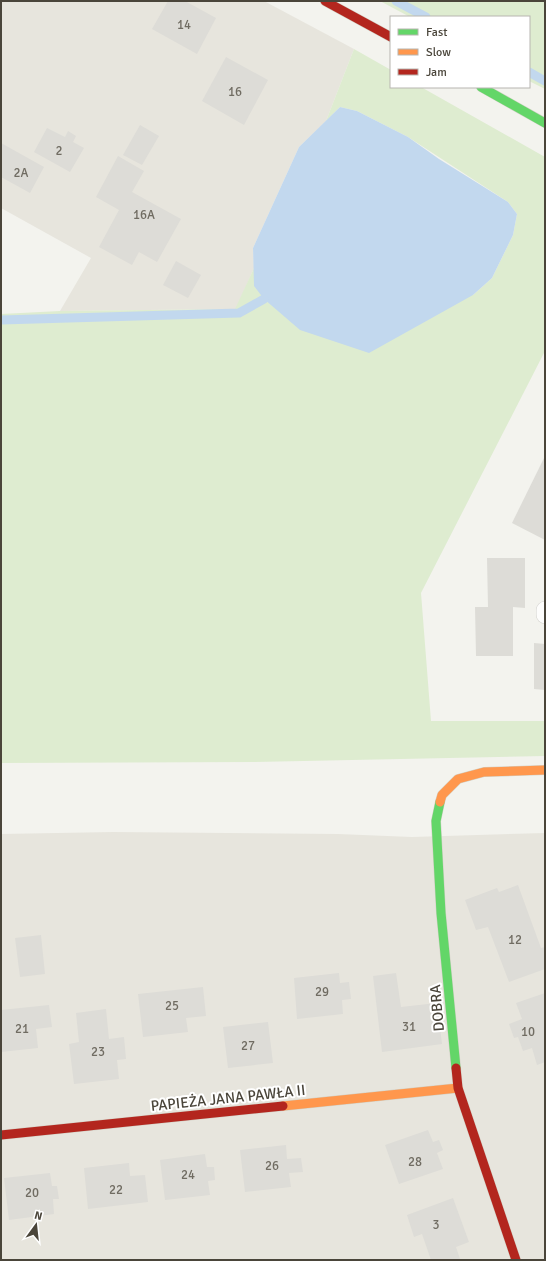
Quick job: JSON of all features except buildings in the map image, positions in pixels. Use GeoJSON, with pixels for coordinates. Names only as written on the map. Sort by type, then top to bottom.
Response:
{"type":"FeatureCollection","features":[{"type":"Feature","properties":{"kind":"street"},"geometry":{"type":"LineString","coordinates":[[325,1],[390,36]]}},
{"type":"Feature","properties":{"kind":"street"},"geometry":{"type":"LineString","coordinates":[[482,88],[545,123]]}},
{"type":"Feature","properties":{"kind":"street","name":"DOBRA"},"geometry":{"type":"LineString","coordinates":[[516,1260],[458,1088],[442,913],[436,821],[442,795],[458,779],[484,772],[545,770]]}},
{"type":"Feature","properties":{"kind":"street","name":"PAPIEŻA JANA PAWŁA II"},"geometry":{"type":"LineString","coordinates":[[1,1135],[458,1088]]}},
{"type":"Feature","properties":{"kind":"lane"},"geometry":{"type":"LineString","coordinates":[[545,610],[545,615]]}},
{"type":"Feature","properties":{"kind":"shaded area"},"geometry":{"type":"Polygon","coordinates":[[[1,1],[264,1],[354,49],[326,121],[299,147],[253,248],[254,268],[236,309],[60,311],[91,258],[1,208],[1,1]]]}},
{"type":"Feature","properties":{"kind":"shaded area"},"geometry":{"type":"Polygon","coordinates":[[[113,832],[338,834],[412,837],[545,833],[545,1260],[1,1260],[1,834],[113,832]]]}},
{"type":"Feature","properties":{"kind":"green space"},"geometry":{"type":"Polygon","coordinates":[[[380,1],[545,1],[545,89],[530,82],[530,16],[408,16],[380,1]]]}},
{"type":"Feature","properties":{"kind":"green space"},"geometry":{"type":"Polygon","coordinates":[[[354,49],[390,69],[390,88],[423,88],[545,157],[545,351],[421,593],[431,721],[545,721],[545,756],[255,762],[1,763],[1,314],[60,311],[235,309],[254,268],[254,286],[473,295],[492,278],[513,235],[517,214],[508,202],[408,137],[357,111],[340,107],[326,121],[354,49]]]}},
{"type":"Feature","properties":{"kind":"water"},"geometry":{"type":"Polygon","coordinates":[[[340,107],[357,111],[408,137],[439,159],[508,202],[517,214],[513,235],[492,278],[473,295],[369,353],[300,330],[264,299],[254,286],[253,248],[299,147],[340,107]]]}},
{"type":"Feature","properties":{"kind":"waterway"},"geometry":{"type":"LineString","coordinates":[[396,1],[424,16]]}},
{"type":"Feature","properties":{"kind":"waterway"},"geometry":{"type":"LineString","coordinates":[[530,73],[545,81]]}},
{"type":"Feature","properties":{"kind":"waterway"},"geometry":{"type":"LineString","coordinates":[[1,320],[239,313],[264,299]]}},
{"type":"Feature","properties":{"kind":"traffic: fast"},"geometry":{"type":"LineString","coordinates":[[483,88],[545,123]]}},
{"type":"Feature","properties":{"kind":"traffic: fast"},"geometry":{"type":"LineString","coordinates":[[440,802],[436,821],[441,913],[456,1068]]}},
{"type":"Feature","properties":{"kind":"traffic: slow"},"geometry":{"type":"LineString","coordinates":[[440,802],[442,795],[458,779],[484,772],[545,770]]}},
{"type":"Feature","properties":{"kind":"traffic: slow"},"geometry":{"type":"LineString","coordinates":[[283,1106],[458,1088]]}},
{"type":"Feature","properties":{"kind":"traffic: jam"},"geometry":{"type":"LineString","coordinates":[[325,1],[390,36]]}},
{"type":"Feature","properties":{"kind":"traffic: jam"},"geometry":{"type":"LineString","coordinates":[[456,1068],[458,1088],[516,1260]]}},
{"type":"Feature","properties":{"kind":"traffic: jam"},"geometry":{"type":"LineString","coordinates":[[1,1135],[283,1106]]}}]}
